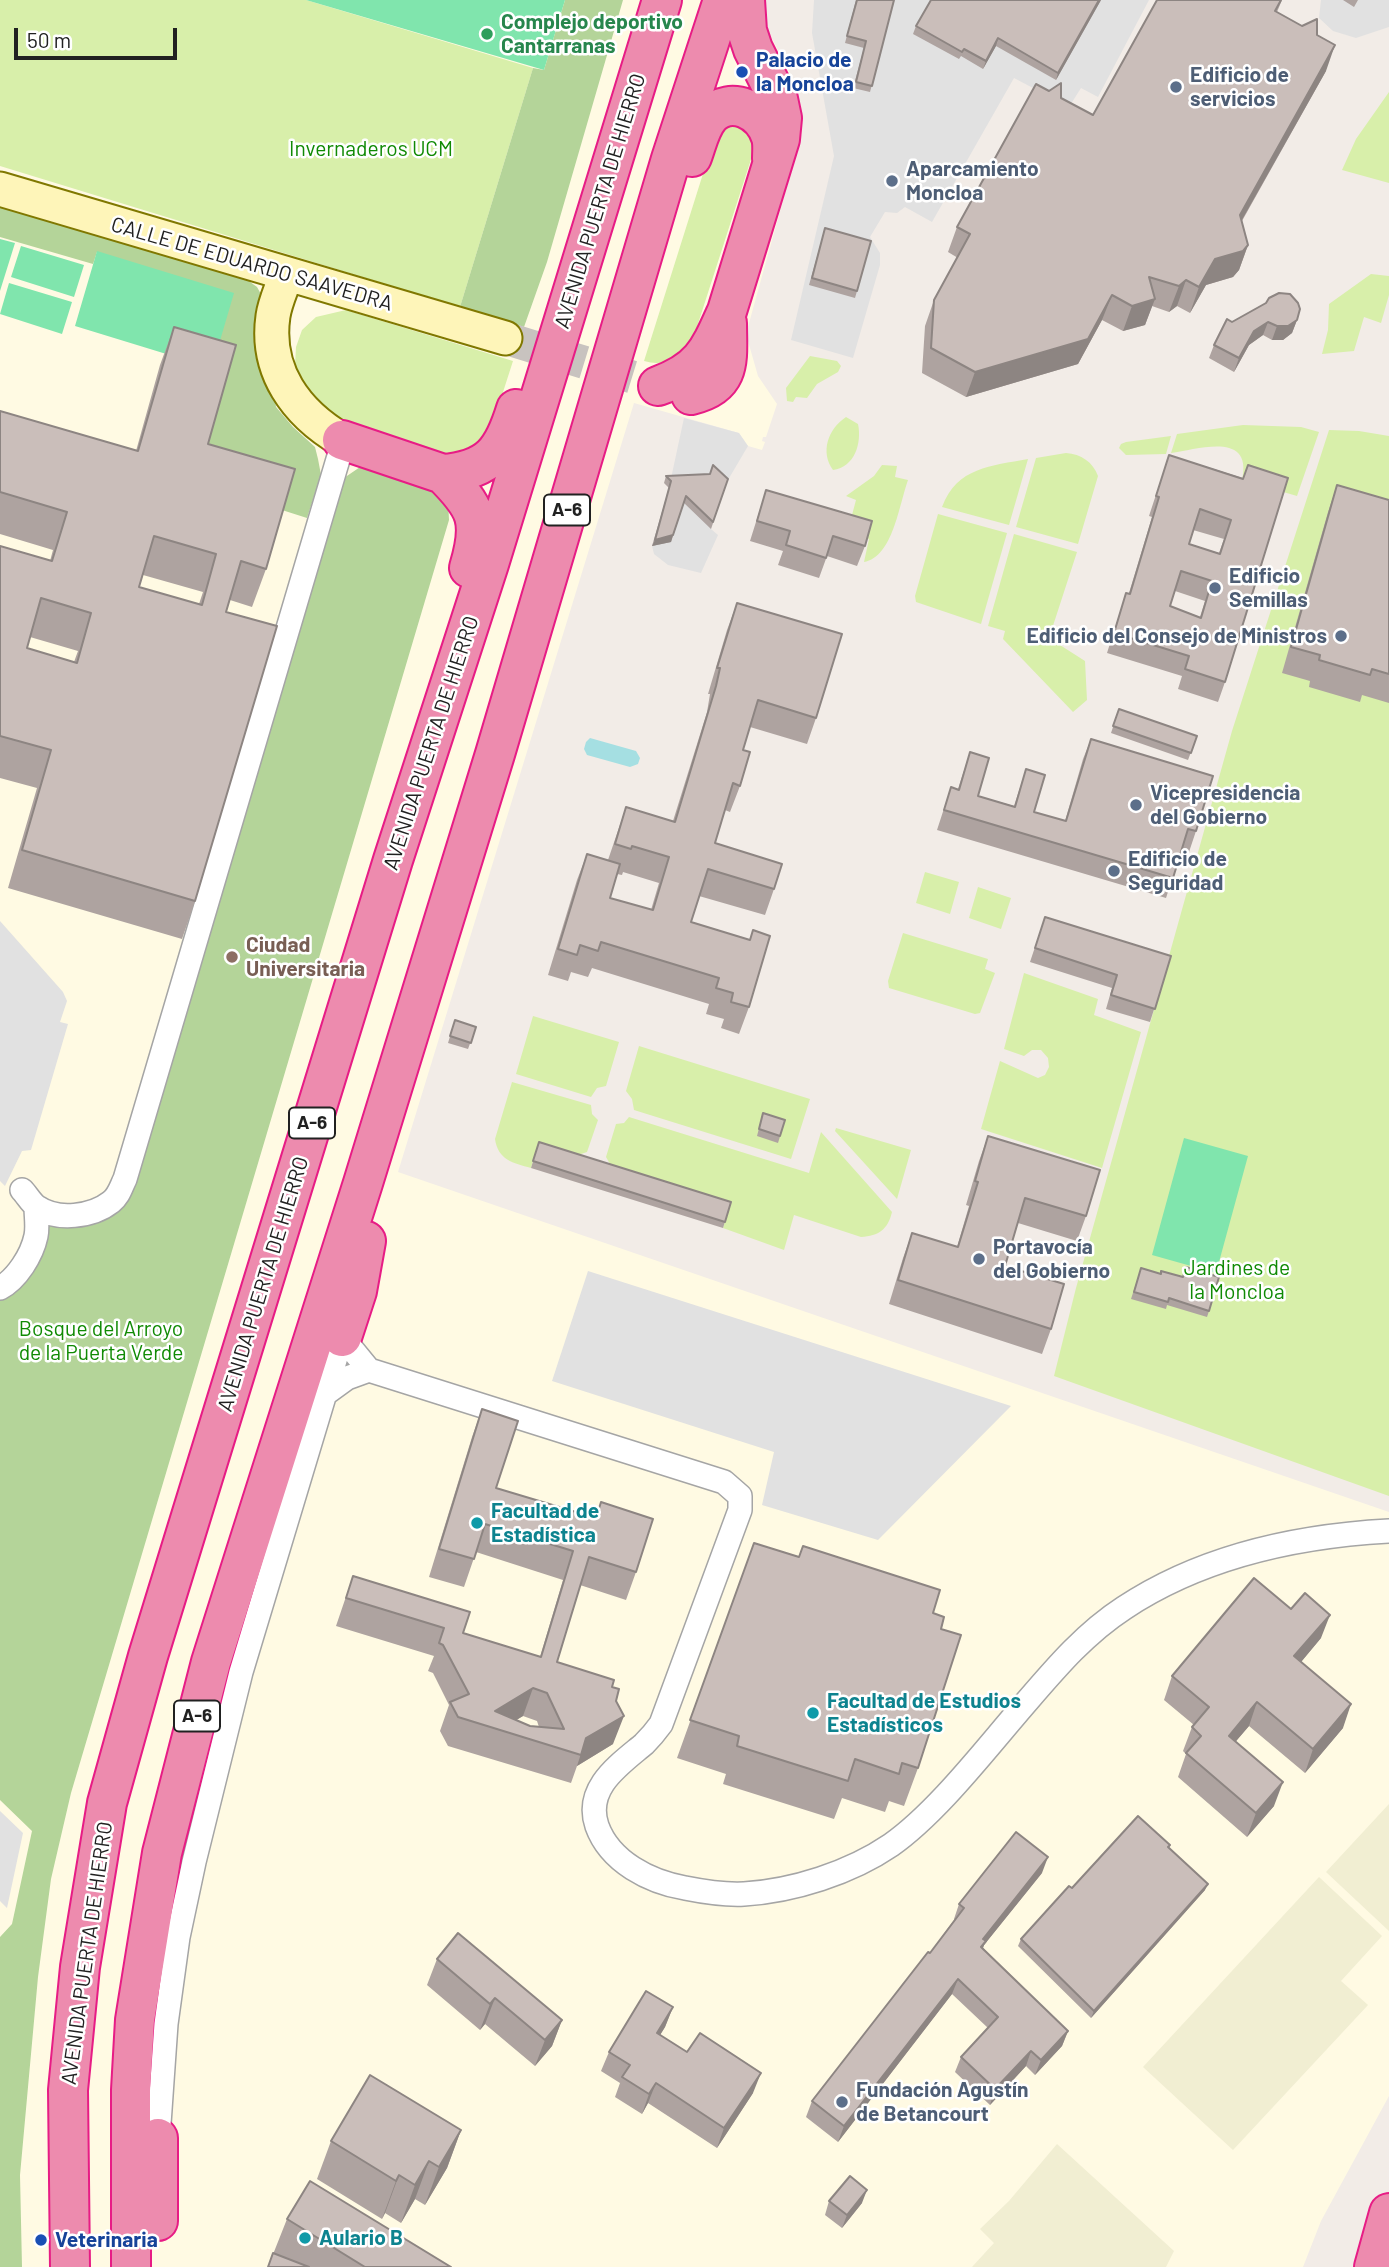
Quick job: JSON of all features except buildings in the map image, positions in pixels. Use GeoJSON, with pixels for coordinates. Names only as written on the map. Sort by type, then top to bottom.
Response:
{"type":"FeatureCollection","features":[{"type":"Feature","properties":{"kind":"highway","name":"AVENIDA PUERTA DE HIERRO"},"geometry":{"type":"LineString","coordinates":[[70,2267],[68,2090],[80,1967],[107,1803],[148,1656],[393,860],[489,564],[662,0]]}},
{"type":"Feature","properties":{"kind":"highway","name":"A-6"},"geometry":{"type":"LineString","coordinates":[[131,2267],[131,2090],[135,2032],[162,1853],[211,1662],[363,1183],[499,741],[639,266],[723,0]]}},
{"type":"Feature","properties":{"kind":"highway"},"geometry":{"type":"LineString","coordinates":[[665,387],[700,362],[716,336],[727,310],[780,139],[782,118],[778,99],[747,31],[745,0]]}},
{"type":"Feature","properties":{"kind":"highway"},"geometry":{"type":"LineString","coordinates":[[639,266],[656,249],[670,225],[705,123],[715,112],[734,105],[742,106],[763,122],[772,145],[771,168]]}},
{"type":"Feature","properties":{"kind":"highway"},"geometry":{"type":"LineString","coordinates":[[443,474],[471,470],[482,465],[497,451],[508,435],[595,163],[627,114]]}},
{"type":"Feature","properties":{"kind":"highway"},"geometry":{"type":"LineString","coordinates":[[342,440],[443,474],[462,493],[470,506],[478,533],[392,825],[393,860]]}},
{"type":"Feature","properties":{"kind":"highway"},"geometry":{"type":"LineString","coordinates":[[342,1337],[357,1291],[370,1222],[363,1183]]}},
{"type":"Feature","properties":{"kind":"highway"},"geometry":{"type":"LineString","coordinates":[[150,2267],[158,2247],[158,2138]]}},
{"type":"Feature","properties":{"kind":"highway"},"geometry":{"type":"LineString","coordinates":[[1374,2267],[1389,2213]]}},
{"type":"Feature","properties":{"kind":"highway"},"geometry":{"type":"LineString","coordinates":[[1384,2267],[1389,2259]]}},
{"type":"Feature","properties":{"kind":"street","name":"CALLE DE EDUARDO SAAVEDRA"},"geometry":{"type":"LineString","coordinates":[[0,190],[505,338]]}},
{"type":"Feature","properties":{"kind":"street"},"geometry":{"type":"LineString","coordinates":[[0,1288],[20,1270],[37,1235],[29,1198],[67,1215],[91,1212],[111,1202],[125,1179],[339,456],[342,440],[313,419],[298,404],[286,386],[284,348],[295,317],[299,279]]}},
{"type":"Feature","properties":{"kind":"street"},"geometry":{"type":"LineString","coordinates":[[342,1337],[369,1370],[724,1482],[740,1496],[740,1510],[661,1724],[646,1742],[602,1781],[594,1808],[597,1825],[619,1858],[640,1874],[677,1887],[711,1893],[745,1894],[814,1881],[854,1864],[889,1846],[918,1823],[1089,1633],[1150,1592],[1190,1572],[1270,1548],[1389,1531]]}},
{"type":"Feature","properties":{"kind":"street"},"geometry":{"type":"LineString","coordinates":[[158,2138],[166,2024],[178,1937],[194,1862],[241,1672],[342,1337]]}},
{"type":"Feature","properties":{"kind":"street"},"geometry":{"type":"LineString","coordinates":[[325,1394],[348,1378],[369,1370]]}},
{"type":"Feature","properties":{"kind":"shaded area","name":"Ciudad Universitaria"},"geometry":{"type":"Polygon","coordinates":[[[0,0],[766,0],[761,17],[797,87],[802,132],[746,334],[758,376],[777,404],[766,437],[763,437],[762,441],[765,442],[762,450],[748,446],[739,433],[634,403],[398,1172],[1389,1512],[1389,2096],[1321,2221],[1303,2267],[0,2267],[0,0]]]}},
{"type":"Feature","properties":{"kind":"shaded area","name":"Aparcamiento Moncloa"},"geometry":{"type":"Polygon","coordinates":[[[814,0],[1149,0],[1098,97],[1081,88],[1069,107],[1014,78],[932,222],[905,207],[897,213],[885,212],[870,237],[880,253],[880,265],[853,358],[791,340],[834,156],[812,33],[814,0]]]}},
{"type":"Feature","properties":{"kind":"shaded area"},"geometry":{"type":"Polygon","coordinates":[[[1321,0],[1389,0],[1389,27],[1356,38],[1333,31],[1319,18],[1321,0]]]}},
{"type":"Feature","properties":{"kind":"shaded area"},"geometry":{"type":"Polygon","coordinates":[[[684,418],[739,433],[748,446],[725,485],[711,529],[718,535],[701,573],[668,565],[654,554],[652,546],[670,483],[684,418]]]}},
{"type":"Feature","properties":{"kind":"shaded area"},"geometry":{"type":"Polygon","coordinates":[[[0,921],[63,992],[67,1001],[60,1022],[68,1024],[31,1150],[22,1151],[5,1186],[0,1181],[0,921]]]}},
{"type":"Feature","properties":{"kind":"shaded area"},"geometry":{"type":"Polygon","coordinates":[[[588,1271],[1011,1406],[878,1540],[762,1505],[774,1452],[552,1381],[588,1271]]]}},
{"type":"Feature","properties":{"kind":"shaded area"},"geometry":{"type":"Polygon","coordinates":[[[1389,1804],[1389,1931],[1326,1872],[1389,1804]]]}},
{"type":"Feature","properties":{"kind":"shaded area"},"geometry":{"type":"Polygon","coordinates":[[[0,1811],[23,1833],[7,1908],[0,1901],[0,1811]]]}},
{"type":"Feature","properties":{"kind":"shaded area"},"geometry":{"type":"Polygon","coordinates":[[[1319,1877],[1382,1936],[1341,1981],[1368,2005],[1233,2150],[1143,2067],[1319,1877]]]}},
{"type":"Feature","properties":{"kind":"shaded area"},"geometry":{"type":"Polygon","coordinates":[[[1057,2144],[1174,2251],[1166,2267],[972,2267],[994,2243],[980,2229],[1009,2201],[1057,2144]]]}},
{"type":"Feature","properties":{"kind":"green space","name":"Invernaderos UCM"},"geometry":{"type":"Polygon","coordinates":[[[0,0],[306,0],[533,68],[460,307],[0,166],[0,0]]]}},
{"type":"Feature","properties":{"kind":"green space","name":"Complejo deportivo Cantarranas"},"geometry":{"type":"Polygon","coordinates":[[[306,0],[565,0],[544,70],[306,0]]]}},
{"type":"Feature","properties":{"kind":"green space"},"geometry":{"type":"Polygon","coordinates":[[[565,0],[623,0],[547,262],[524,327],[460,307],[533,68],[544,70],[565,0]]]}},
{"type":"Feature","properties":{"kind":"green space"},"geometry":{"type":"Polygon","coordinates":[[[1389,92],[1389,183],[1342,170],[1356,139],[1389,92]]]}},
{"type":"Feature","properties":{"kind":"green space"},"geometry":{"type":"Polygon","coordinates":[[[737,124],[754,137],[754,150],[695,333],[687,348],[675,358],[661,363],[644,361],[713,142],[727,125],[737,124]]]}},
{"type":"Feature","properties":{"kind":"green space"},"geometry":{"type":"Polygon","coordinates":[[[0,207],[246,279],[257,287],[262,296],[276,407],[315,447],[318,459],[321,475],[307,518],[194,482],[222,383],[97,252],[93,264],[0,237],[0,207]]]}},
{"type":"Feature","properties":{"kind":"green space"},"geometry":{"type":"Polygon","coordinates":[[[0,239],[15,243],[0,291],[0,239]]]}},
{"type":"Feature","properties":{"kind":"green space"},"geometry":{"type":"Polygon","coordinates":[[[21,246],[84,265],[74,297],[11,277],[21,246]]]}},
{"type":"Feature","properties":{"kind":"green space"},"geometry":{"type":"Polygon","coordinates":[[[97,251],[234,293],[212,368],[75,326],[97,251]]]}},
{"type":"Feature","properties":{"kind":"green space"},"geometry":{"type":"Polygon","coordinates":[[[1371,274],[1389,276],[1389,295],[1381,323],[1364,317],[1354,351],[1322,354],[1328,330],[1329,304],[1371,274]]]}},
{"type":"Feature","properties":{"kind":"green space"},"geometry":{"type":"Polygon","coordinates":[[[9,283],[72,302],[62,334],[0,314],[9,283]]]}},
{"type":"Feature","properties":{"kind":"green space"},"geometry":{"type":"Polygon","coordinates":[[[346,310],[513,361],[486,445],[451,457],[348,427],[318,405],[303,387],[295,365],[296,347],[302,330],[316,317],[346,310]]]}},
{"type":"Feature","properties":{"kind":"green space"},"geometry":{"type":"Polygon","coordinates":[[[810,356],[837,361],[841,366],[838,372],[817,384],[807,398],[796,397],[793,402],[787,401],[786,388],[810,356]]]}},
{"type":"Feature","properties":{"kind":"green space"},"geometry":{"type":"Polygon","coordinates":[[[846,417],[858,424],[858,446],[847,464],[833,470],[827,456],[828,441],[835,428],[846,417]]]}},
{"type":"Feature","properties":{"kind":"green space"},"geometry":{"type":"Polygon","coordinates":[[[1243,425],[1301,427],[1319,432],[1297,496],[1242,480],[1243,465],[1239,455],[1232,449],[1209,447],[1171,453],[1177,434],[1243,425]]]}},
{"type":"Feature","properties":{"kind":"green space","name":"Jardines de la Moncloa"},"geometry":{"type":"Polygon","coordinates":[[[1329,430],[1389,436],[1389,1496],[1054,1376],[1076,1288],[1232,731],[1329,430]]]}},
{"type":"Feature","properties":{"kind":"green space"},"geometry":{"type":"Polygon","coordinates":[[[1171,436],[1166,454],[1126,455],[1119,448],[1126,442],[1171,436]]]}},
{"type":"Feature","properties":{"kind":"green space"},"geometry":{"type":"Polygon","coordinates":[[[1066,453],[1086,460],[1098,476],[1078,544],[1016,527],[1036,458],[1066,453]]]}},
{"type":"Feature","properties":{"kind":"green space"},"geometry":{"type":"Polygon","coordinates":[[[1028,459],[1009,525],[942,507],[948,494],[966,476],[988,467],[1028,459]]]}},
{"type":"Feature","properties":{"kind":"green space","name":"Bosque del Arroyo de la Puerta Verde"},"geometry":{"type":"Polygon","coordinates":[[[363,465],[407,480],[448,501],[449,520],[71,1793],[51,1879],[38,1977],[20,2175],[22,2267],[0,2267],[0,1937],[12,1924],[32,1831],[0,1800],[0,1295],[45,1218],[80,1224],[104,1218],[113,1212],[344,478],[363,465]]]}},
{"type":"Feature","properties":{"kind":"green space"},"geometry":{"type":"Polygon","coordinates":[[[882,465],[897,466],[895,477],[908,480],[894,529],[882,551],[864,562],[869,539],[848,530],[856,500],[846,496],[874,476],[882,465]]]}},
{"type":"Feature","properties":{"kind":"green space"},"geometry":{"type":"Polygon","coordinates":[[[938,514],[1007,533],[981,624],[916,602],[915,596],[938,514]]]}},
{"type":"Feature","properties":{"kind":"green space"},"geometry":{"type":"Polygon","coordinates":[[[1014,534],[1077,552],[1049,638],[1085,661],[1087,700],[1073,712],[1003,639],[1005,631],[988,626],[1014,534]]]}},
{"type":"Feature","properties":{"kind":"green space"},"geometry":{"type":"Polygon","coordinates":[[[925,872],[959,882],[950,914],[916,903],[925,872]]]}},
{"type":"Feature","properties":{"kind":"green space"},"geometry":{"type":"Polygon","coordinates":[[[978,887],[1011,898],[1001,929],[969,918],[978,887]]]}},
{"type":"Feature","properties":{"kind":"green space"},"geometry":{"type":"Polygon","coordinates":[[[903,933],[988,959],[985,969],[995,973],[980,1013],[975,1014],[889,988],[888,981],[903,933]]]}},
{"type":"Feature","properties":{"kind":"green space"},"geometry":{"type":"Polygon","coordinates":[[[1024,973],[1098,999],[1094,1015],[1141,1032],[1102,1168],[981,1129],[1000,1061],[1038,1078],[1045,1075],[1049,1067],[1048,1058],[1041,1050],[1032,1050],[1024,1056],[1004,1049],[1024,973]]]}},
{"type":"Feature","properties":{"kind":"green space"},"geometry":{"type":"Polygon","coordinates":[[[533,1016],[619,1042],[606,1086],[597,1088],[591,1097],[516,1074],[533,1016]]]}},
{"type":"Feature","properties":{"kind":"green space"},"geometry":{"type":"Polygon","coordinates":[[[639,1046],[810,1099],[791,1159],[634,1110],[632,1099],[626,1091],[639,1046]]]}},
{"type":"Feature","properties":{"kind":"green space"},"geometry":{"type":"Polygon","coordinates":[[[512,1082],[591,1105],[592,1114],[598,1120],[587,1152],[581,1154],[576,1161],[537,1148],[531,1168],[503,1156],[495,1139],[512,1082]]]}},
{"type":"Feature","properties":{"kind":"green space"},"geometry":{"type":"Polygon","coordinates":[[[629,1117],[809,1173],[821,1132],[892,1212],[890,1218],[882,1231],[861,1237],[794,1215],[784,1250],[723,1228],[728,1210],[610,1172],[606,1157],[616,1124],[624,1123],[629,1117]]]}},
{"type":"Feature","properties":{"kind":"green space"},"geometry":{"type":"Polygon","coordinates":[[[836,1128],[911,1150],[897,1199],[835,1131],[836,1128]]]}},
{"type":"Feature","properties":{"kind":"green space"},"geometry":{"type":"Polygon","coordinates":[[[1184,1138],[1248,1156],[1216,1273],[1152,1255],[1184,1138]]]}},
{"type":"Feature","properties":{"kind":"water"},"geometry":{"type":"Polygon","coordinates":[[[590,738],[636,751],[640,758],[638,764],[630,767],[587,755],[584,749],[590,738]]]}},
{"type":"Feature","properties":{"kind":"tunnel"},"geometry":{"type":"LineString","coordinates":[[505,338],[645,381]]}},
{"type":"Feature","properties":{"kind":"place","name":"Complejo deportivo Cantarranas"},"geometry":{"type":"Point","coordinates":[487,34]}},
{"type":"Feature","properties":{"kind":"place","name":"Palacio de la Moncloa"},"geometry":{"type":"Point","coordinates":[742,72]}},
{"type":"Feature","properties":{"kind":"place","name":"Edificio de servicios"},"geometry":{"type":"Point","coordinates":[1176,87]}},
{"type":"Feature","properties":{"kind":"place","name":"Aparcamiento Moncloa"},"geometry":{"type":"Point","coordinates":[892,181]}},
{"type":"Feature","properties":{"kind":"place","name":"Edificio Semillas"},"geometry":{"type":"Point","coordinates":[1215,588]}},
{"type":"Feature","properties":{"kind":"place","name":"Edificio del Consejo de Ministros"},"geometry":{"type":"Point","coordinates":[1341,636]}},
{"type":"Feature","properties":{"kind":"place","name":"Vicepresidencia del Gobierno"},"geometry":{"type":"Point","coordinates":[1136,805]}},
{"type":"Feature","properties":{"kind":"place","name":"Edificio de Seguridad"},"geometry":{"type":"Point","coordinates":[1114,871]}},
{"type":"Feature","properties":{"kind":"place","name":"Ciudad Universitaria"},"geometry":{"type":"Point","coordinates":[232,957]}},
{"type":"Feature","properties":{"kind":"place","name":"Portavocía del Gobierno"},"geometry":{"type":"Point","coordinates":[979,1259]}},
{"type":"Feature","properties":{"kind":"place","name":"Facultad de Estadística"},"geometry":{"type":"Point","coordinates":[477,1523]}},
{"type":"Feature","properties":{"kind":"place","name":"Facultad de Estudios Estadísticos"},"geometry":{"type":"Point","coordinates":[813,1713]}},
{"type":"Feature","properties":{"kind":"place","name":"Fundación Agustín de Betancourt"},"geometry":{"type":"Point","coordinates":[842,2102]}},
{"type":"Feature","properties":{"kind":"place","name":"Aulario B"},"geometry":{"type":"Point","coordinates":[305,2238]}},
{"type":"Feature","properties":{"kind":"place","name":"Veterinaria"},"geometry":{"type":"Point","coordinates":[41,2240]}}]}
